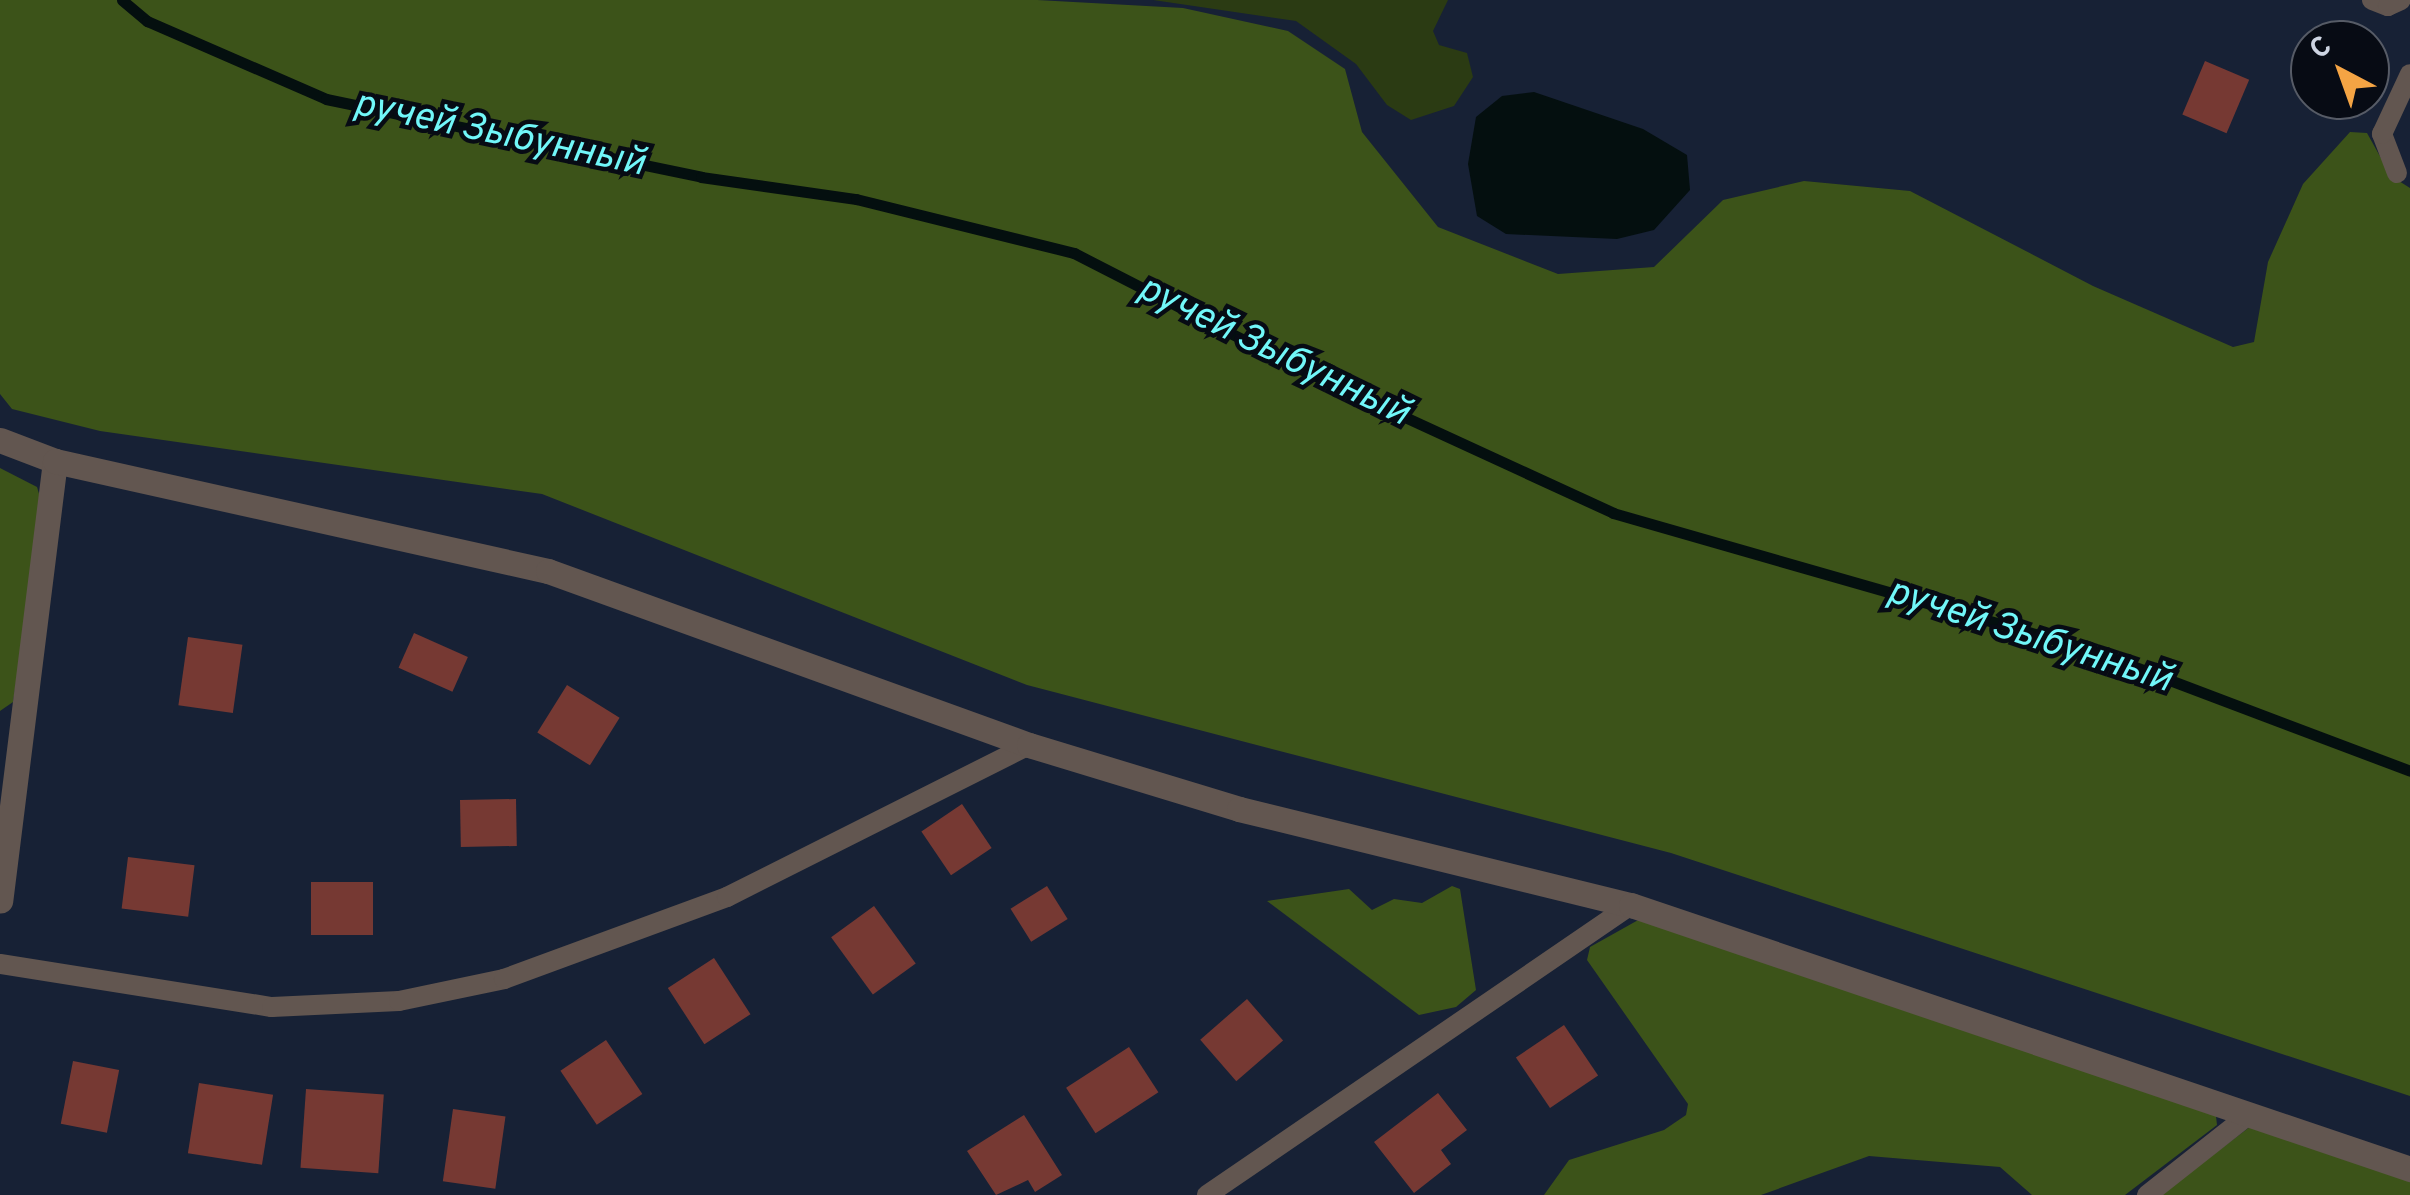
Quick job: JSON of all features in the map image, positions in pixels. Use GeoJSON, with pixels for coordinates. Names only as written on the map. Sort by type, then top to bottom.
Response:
{"type":"FeatureCollection","features":[{"type":"Feature","properties":{"kind":"street"},"geometry":{"type":"LineString","coordinates":[[0,440],[55,461],[548,571],[1029,745],[1239,809],[1631,905],[2410,1168]]}},
{"type":"Feature","properties":{"kind":"street"},"geometry":{"type":"LineString","coordinates":[[0,901],[55,461]]}},
{"type":"Feature","properties":{"kind":"lane"},"geometry":{"type":"LineString","coordinates":[[2387,2],[2410,11]]}},
{"type":"Feature","properties":{"kind":"lane"},"geometry":{"type":"LineString","coordinates":[[2397,173],[2382,134],[2410,74]]}},
{"type":"Feature","properties":{"kind":"lane"},"geometry":{"type":"LineString","coordinates":[[0,964],[272,1007],[399,1000],[504,978],[727,897],[1029,745]]}},
{"type":"Feature","properties":{"kind":"lane"},"geometry":{"type":"LineString","coordinates":[[1207,1195],[1631,905]]}},
{"type":"Feature","properties":{"kind":"lane"},"geometry":{"type":"LineString","coordinates":[[2147,1195],[2247,1116]]}},
{"type":"Feature","properties":{"kind":"green space"},"geometry":{"type":"Polygon","coordinates":[[[0,0],[1037,0],[1183,8],[1288,31],[1345,69],[1362,132],[1438,227],[1558,274],[1654,267],[1723,200],[1804,181],[1910,191],[2093,286],[2233,347],[2254,342],[2268,262],[2303,184],[2350,132],[2367,133],[2391,176],[2410,188],[2410,1096],[1671,853],[1027,685],[542,494],[100,431],[12,409],[0,394],[0,0]]]}},
{"type":"Feature","properties":{"kind":"green space"},"geometry":{"type":"Polygon","coordinates":[[[1153,0],[1448,0],[1433,31],[1439,45],[1467,53],[1473,77],[1454,106],[1411,120],[1387,105],[1356,64],[1296,21],[1153,0]]]}},
{"type":"Feature","properties":{"kind":"green space"},"geometry":{"type":"Polygon","coordinates":[[[0,468],[37,487],[43,507],[13,702],[0,711],[0,468]]]}},
{"type":"Feature","properties":{"kind":"green space"},"geometry":{"type":"Polygon","coordinates":[[[1452,886],[1460,889],[1476,990],[1456,1007],[1419,1015],[1267,901],[1349,889],[1372,910],[1394,899],[1422,903],[1452,886]]]}},
{"type":"Feature","properties":{"kind":"green space"},"geometry":{"type":"Polygon","coordinates":[[[1640,919],[2216,1116],[2217,1125],[2125,1195],[2032,1195],[2000,1167],[1869,1156],[1761,1195],[1544,1195],[1569,1160],[1664,1130],[1686,1115],[1688,1104],[1587,960],[1590,947],[1640,919]]]}},
{"type":"Feature","properties":{"kind":"green space"},"geometry":{"type":"Polygon","coordinates":[[[2251,1126],[2410,1181],[2410,1195],[2160,1195],[2251,1126]]]}},
{"type":"Feature","properties":{"kind":"shaded area"},"geometry":{"type":"Polygon","coordinates":[[[1534,92],[1643,129],[1687,155],[1690,190],[1654,230],[1617,239],[1506,234],[1477,216],[1468,164],[1476,117],[1502,96],[1534,92]]]}},
{"type":"Feature","properties":{"kind":"building"},"geometry":{"type":"Polygon","coordinates":[[[2205,61],[2249,80],[2227,133],[2182,114],[2205,61]]]}},
{"type":"Feature","properties":{"kind":"building"},"geometry":{"type":"Polygon","coordinates":[[[414,633],[468,657],[452,692],[399,668],[414,633]]]}},
{"type":"Feature","properties":{"kind":"building"},"geometry":{"type":"Polygon","coordinates":[[[188,637],[242,645],[233,713],[178,705],[188,637]]]}},
{"type":"Feature","properties":{"kind":"building"},"geometry":{"type":"Polygon","coordinates":[[[567,685],[620,718],[590,765],[537,732],[567,685]]]}},
{"type":"Feature","properties":{"kind":"building"},"geometry":{"type":"Polygon","coordinates":[[[516,799],[517,846],[461,847],[460,800],[516,799]]]}},
{"type":"Feature","properties":{"kind":"building"},"geometry":{"type":"Polygon","coordinates":[[[962,804],[992,848],[951,875],[921,831],[962,804]]]}},
{"type":"Feature","properties":{"kind":"building"},"geometry":{"type":"Polygon","coordinates":[[[128,857],[195,865],[188,917],[122,909],[128,857]]]}},
{"type":"Feature","properties":{"kind":"building"},"geometry":{"type":"Polygon","coordinates":[[[311,882],[373,882],[373,935],[311,935],[311,882]]]}},
{"type":"Feature","properties":{"kind":"building"},"geometry":{"type":"Polygon","coordinates":[[[1047,886],[1068,919],[1031,942],[1011,909],[1047,886]]]}},
{"type":"Feature","properties":{"kind":"building"},"geometry":{"type":"Polygon","coordinates":[[[874,906],[916,963],[873,995],[831,937],[874,906]]]}},
{"type":"Feature","properties":{"kind":"building"},"geometry":{"type":"Polygon","coordinates":[[[714,958],[750,1014],[704,1044],[668,988],[714,958]]]}},
{"type":"Feature","properties":{"kind":"building"},"geometry":{"type":"Polygon","coordinates":[[[1247,999],[1283,1041],[1236,1081],[1200,1040],[1247,999]]]}},
{"type":"Feature","properties":{"kind":"building"},"geometry":{"type":"Polygon","coordinates":[[[1564,1025],[1598,1076],[1550,1108],[1516,1057],[1564,1025]]]}},
{"type":"Feature","properties":{"kind":"building"},"geometry":{"type":"Polygon","coordinates":[[[606,1040],[642,1094],[597,1125],[560,1071],[606,1040]]]}},
{"type":"Feature","properties":{"kind":"building"},"geometry":{"type":"Polygon","coordinates":[[[1129,1047],[1158,1092],[1096,1133],[1066,1088],[1129,1047]]]}},
{"type":"Feature","properties":{"kind":"building"},"geometry":{"type":"Polygon","coordinates":[[[73,1061],[119,1070],[107,1133],[61,1124],[73,1061]]]}},
{"type":"Feature","properties":{"kind":"building"},"geometry":{"type":"Polygon","coordinates":[[[199,1083],[273,1095],[262,1165],[188,1153],[199,1083]]]}},
{"type":"Feature","properties":{"kind":"building"},"geometry":{"type":"Polygon","coordinates":[[[306,1089],[384,1094],[378,1173],[300,1168],[306,1089]]]}},
{"type":"Feature","properties":{"kind":"building"},"geometry":{"type":"Polygon","coordinates":[[[1438,1093],[1467,1130],[1441,1150],[1451,1164],[1414,1193],[1374,1142],[1438,1093]]]}},
{"type":"Feature","properties":{"kind":"building"},"geometry":{"type":"Polygon","coordinates":[[[453,1109],[505,1116],[495,1189],[443,1181],[453,1109]]]}},
{"type":"Feature","properties":{"kind":"building"},"geometry":{"type":"Polygon","coordinates":[[[1024,1115],[1062,1175],[1035,1192],[1028,1180],[996,1195],[967,1151],[1024,1115]]]}},
{"type":"Feature","properties":{"kind":"waterway","name":"ручей Зыбунный"},"geometry":{"type":"LineString","coordinates":[[122,0],[147,21],[326,99],[701,177],[856,199],[1074,253],[1307,372],[1613,513],[2085,648],[2410,771]]}}]}
